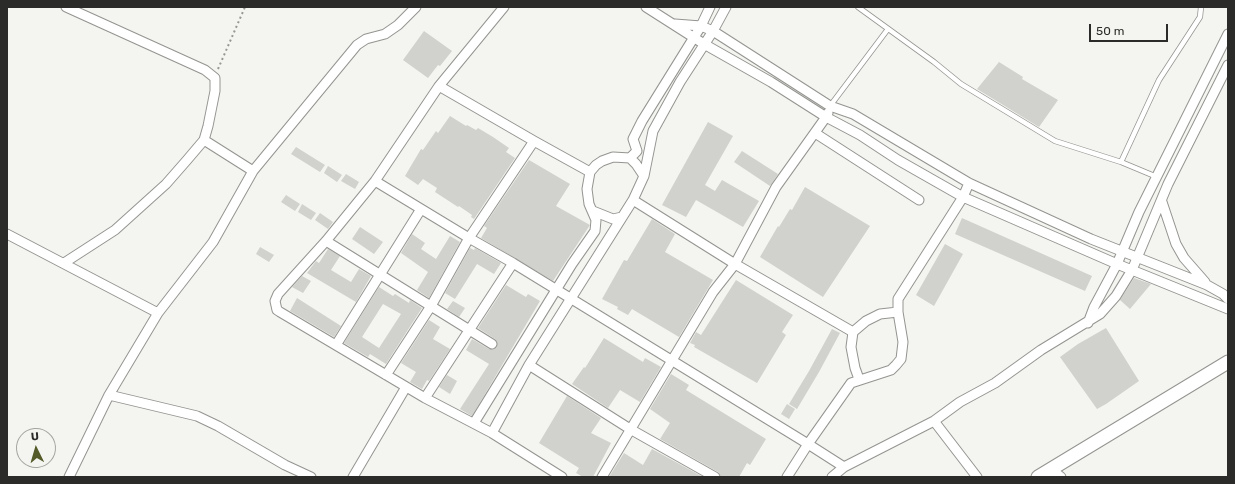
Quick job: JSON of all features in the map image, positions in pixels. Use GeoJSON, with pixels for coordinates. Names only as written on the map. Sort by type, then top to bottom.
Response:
{"type":"FeatureCollection","features":[{"type":"Feature","properties":{"kind":"main road"},"geometry":{"type":"LineString","coordinates":[[1038,477],[1056,473],[1228,362]]}},
{"type":"Feature","properties":{"kind":"street"},"geometry":{"type":"LineString","coordinates":[[64,263],[116,230],[171,178],[204,140],[215,91],[215,78],[198,67],[66,7]]}},
{"type":"Feature","properties":{"kind":"street"},"geometry":{"type":"LineString","coordinates":[[69,477],[109,394],[158,313],[213,242],[253,171],[357,45],[366,39],[384,34],[398,25],[416,7]]}},
{"type":"Feature","properties":{"kind":"street"},"geometry":{"type":"LineString","coordinates":[[504,7],[439,86],[375,181],[326,240],[278,294],[275,300],[277,310],[280,312],[425,398],[492,433],[562,477]]}},
{"type":"Feature","properties":{"kind":"street"},"geometry":{"type":"LineString","coordinates":[[646,7],[704,44],[771,82],[826,117],[860,135],[898,160],[963,197],[1117,264],[1228,309]]}},
{"type":"Feature","properties":{"kind":"street"},"geometry":{"type":"LineString","coordinates":[[630,158],[636,151],[633,139],[701,26],[710,7]]}},
{"type":"Feature","properties":{"kind":"street"},"geometry":{"type":"LineString","coordinates":[[492,433],[529,365],[633,200],[644,176],[653,131],[680,82],[713,31],[726,7]]}},
{"type":"Feature","properties":{"kind":"street"},"geometry":{"type":"LineString","coordinates":[[674,24],[701,26],[713,31],[830,106],[853,114],[969,183],[1011,203],[1122,251],[1207,285],[1223,294],[1228,299]]}},
{"type":"Feature","properties":{"kind":"street"},"geometry":{"type":"LineString","coordinates":[[1088,323],[1094,307],[1117,264],[1139,212],[1158,177],[1228,34]]}},
{"type":"Feature","properties":{"kind":"street"},"geometry":{"type":"LineString","coordinates":[[832,477],[844,467],[934,421],[960,402],[995,383],[1042,350],[1088,323],[1100,314],[1116,296],[1132,270],[1162,202],[1168,184],[1228,65]]}},
{"type":"Feature","properties":{"kind":"street"},"geometry":{"type":"LineString","coordinates":[[439,86],[590,172]]}},
{"type":"Feature","properties":{"kind":"street"},"geometry":{"type":"LineString","coordinates":[[602,477],[713,292],[735,264],[776,187],[826,117],[830,106]]}},
{"type":"Feature","properties":{"kind":"street"},"geometry":{"type":"LineString","coordinates":[[815,133],[919,200]]}},
{"type":"Feature","properties":{"kind":"street"},"geometry":{"type":"LineString","coordinates":[[204,140],[253,171]]}},
{"type":"Feature","properties":{"kind":"street"},"geometry":{"type":"LineString","coordinates":[[386,375],[431,306],[469,238],[534,141]]}},
{"type":"Feature","properties":{"kind":"street"},"geometry":{"type":"LineString","coordinates":[[474,423],[572,264],[595,231],[596,225],[593,211],[589,204],[587,189],[588,176],[590,172],[596,165],[609,158],[620,157],[630,158],[644,176]]}},
{"type":"Feature","properties":{"kind":"street"},"geometry":{"type":"LineString","coordinates":[[1158,177],[1168,184]]}},
{"type":"Feature","properties":{"kind":"street"},"geometry":{"type":"LineString","coordinates":[[375,181],[513,263],[844,467]]}},
{"type":"Feature","properties":{"kind":"street"},"geometry":{"type":"LineString","coordinates":[[787,477],[850,383],[891,370],[901,359],[903,342],[898,305],[901,294],[963,197],[969,183]]}},
{"type":"Feature","properties":{"kind":"street"},"geometry":{"type":"LineString","coordinates":[[633,200],[735,264],[853,332]]}},
{"type":"Feature","properties":{"kind":"street"},"geometry":{"type":"LineString","coordinates":[[1162,202],[1176,244],[1184,258],[1207,285]]}},
{"type":"Feature","properties":{"kind":"street"},"geometry":{"type":"LineString","coordinates":[[336,345],[421,209]]}},
{"type":"Feature","properties":{"kind":"street"},"geometry":{"type":"LineString","coordinates":[[593,211],[613,219],[622,217]]}},
{"type":"Feature","properties":{"kind":"street"},"geometry":{"type":"LineString","coordinates":[[7,234],[158,313]]}},
{"type":"Feature","properties":{"kind":"street"},"geometry":{"type":"LineString","coordinates":[[326,240],[492,344]]}},
{"type":"Feature","properties":{"kind":"street"},"geometry":{"type":"LineString","coordinates":[[425,398],[513,263]]}},
{"type":"Feature","properties":{"kind":"street"},"geometry":{"type":"LineString","coordinates":[[860,379],[855,368],[851,347],[853,332],[880,314],[898,312]]}},
{"type":"Feature","properties":{"kind":"street"},"geometry":{"type":"LineString","coordinates":[[529,365],[630,429],[715,477]]}},
{"type":"Feature","properties":{"kind":"street"},"geometry":{"type":"LineString","coordinates":[[353,477],[406,387]]}},
{"type":"Feature","properties":{"kind":"street"},"geometry":{"type":"LineString","coordinates":[[109,394],[197,416],[218,426],[285,465],[311,477]]}},
{"type":"Feature","properties":{"kind":"street"},"geometry":{"type":"LineString","coordinates":[[934,421],[977,477]]}},
{"type":"Feature","properties":{"kind":"lane"},"geometry":{"type":"LineString","coordinates":[[858,7],[934,62],[961,84],[1055,141],[1121,162],[1158,177]]}},
{"type":"Feature","properties":{"kind":"lane"},"geometry":{"type":"LineString","coordinates":[[1121,162],[1160,80],[1200,17],[1201,7]]}},
{"type":"Feature","properties":{"kind":"lane"},"geometry":{"type":"LineString","coordinates":[[830,106],[888,28]]}},
{"type":"Feature","properties":{"kind":"path"},"geometry":{"type":"LineString","coordinates":[[215,78],[245,7]]}},
{"type":"Feature","properties":{"kind":"building"},"geometry":{"type":"Polygon","coordinates":[[[424,31],[452,51],[428,78],[403,60],[424,31]]]}},
{"type":"Feature","properties":{"kind":"building"},"geometry":{"type":"Polygon","coordinates":[[[999,62],[1023,77],[1022,79],[1058,100],[1039,127],[977,89],[999,62]]]}},
{"type":"Feature","properties":{"kind":"building"},"geometry":{"type":"Polygon","coordinates":[[[450,116],[466,126],[467,125],[476,130],[478,128],[493,137],[509,148],[506,152],[515,158],[474,219],[471,217],[472,215],[459,206],[458,207],[435,192],[437,188],[423,179],[418,185],[405,176],[421,149],[423,150],[436,131],[438,133],[450,116]]]}},
{"type":"Feature","properties":{"kind":"building"},"geometry":{"type":"Polygon","coordinates":[[[708,122],[733,136],[705,185],[715,191],[722,180],[759,201],[743,227],[696,200],[686,217],[662,205],[708,122]]]}},
{"type":"Feature","properties":{"kind":"building"},"geometry":{"type":"Polygon","coordinates":[[[296,147],[325,165],[320,172],[291,154],[296,147]]]}},
{"type":"Feature","properties":{"kind":"building"},"geometry":{"type":"Polygon","coordinates":[[[742,151],[778,174],[770,186],[734,162],[742,151]]]}},
{"type":"Feature","properties":{"kind":"building"},"geometry":{"type":"Polygon","coordinates":[[[529,160],[570,184],[556,206],[590,225],[553,281],[481,238],[487,228],[484,226],[529,160]]]}},
{"type":"Feature","properties":{"kind":"building"},"geometry":{"type":"Polygon","coordinates":[[[328,166],[342,175],[337,182],[324,173],[328,166]]]}},
{"type":"Feature","properties":{"kind":"building"},"geometry":{"type":"Polygon","coordinates":[[[346,174],[359,182],[355,189],[341,181],[346,174]]]}},
{"type":"Feature","properties":{"kind":"building"},"geometry":{"type":"Polygon","coordinates":[[[805,187],[870,226],[823,297],[760,257],[778,226],[779,227],[790,209],[792,210],[805,187]]]}},
{"type":"Feature","properties":{"kind":"building"},"geometry":{"type":"Polygon","coordinates":[[[286,195],[300,204],[295,211],[281,202],[286,195]]]}},
{"type":"Feature","properties":{"kind":"building"},"geometry":{"type":"Polygon","coordinates":[[[302,204],[316,213],[311,220],[298,212],[302,204]]]}},
{"type":"Feature","properties":{"kind":"building"},"geometry":{"type":"Polygon","coordinates":[[[320,213],[333,222],[328,229],[315,220],[320,213]]]}},
{"type":"Feature","properties":{"kind":"building"},"geometry":{"type":"Polygon","coordinates":[[[962,218],[1092,276],[1085,291],[955,234],[962,218]]]}},
{"type":"Feature","properties":{"kind":"building"},"geometry":{"type":"Polygon","coordinates":[[[652,219],[675,234],[665,252],[713,280],[679,337],[632,309],[628,315],[617,309],[618,307],[602,299],[624,260],[627,261],[652,219]]]}},
{"type":"Feature","properties":{"kind":"building"},"geometry":{"type":"Polygon","coordinates":[[[360,227],[383,242],[374,254],[352,239],[360,227]]]}},
{"type":"Feature","properties":{"kind":"building"},"geometry":{"type":"Polygon","coordinates":[[[412,234],[425,243],[421,249],[436,259],[450,236],[460,242],[429,298],[417,290],[428,272],[401,253],[412,234]]]}},
{"type":"Feature","properties":{"kind":"building"},"geometry":{"type":"Polygon","coordinates":[[[945,244],[963,254],[934,306],[916,295],[945,244]]]}},
{"type":"Feature","properties":{"kind":"building"},"geometry":{"type":"Polygon","coordinates":[[[260,247],[274,255],[269,262],[256,254],[260,247]]]}},
{"type":"Feature","properties":{"kind":"building"},"geometry":{"type":"Polygon","coordinates":[[[470,248],[474,250],[475,248],[501,263],[494,274],[477,264],[455,299],[445,293],[470,248]]]}},
{"type":"Feature","properties":{"kind":"building"},"geometry":{"type":"Polygon","coordinates":[[[328,249],[340,256],[331,270],[351,282],[359,269],[371,276],[356,302],[307,273],[316,261],[319,263],[328,249]]]}},
{"type":"Feature","properties":{"kind":"building"},"geometry":{"type":"Polygon","coordinates":[[[302,276],[311,281],[303,293],[292,287],[302,276]]]}},
{"type":"Feature","properties":{"kind":"building"},"geometry":{"type":"Polygon","coordinates":[[[1134,278],[1151,284],[1130,309],[1120,300],[1134,278]]]}},
{"type":"Feature","properties":{"kind":"building"},"geometry":{"type":"Polygon","coordinates":[[[736,280],[793,315],[782,332],[786,335],[757,383],[694,347],[695,345],[690,343],[696,332],[701,335],[736,280]]]}},
{"type":"Feature","properties":{"kind":"building"},"geometry":{"type":"Polygon","coordinates":[[[506,285],[526,297],[528,294],[540,301],[472,416],[460,409],[489,364],[466,350],[472,339],[489,349],[494,349],[497,347],[497,342],[495,339],[478,328],[506,285]]]}},
{"type":"Feature","properties":{"kind":"building"},"geometry":{"type":"Polygon","coordinates":[[[379,287],[393,296],[395,294],[409,303],[410,300],[422,308],[386,364],[370,354],[368,357],[344,343],[379,287]],[[383,304],[362,337],[379,348],[401,314],[383,304]]]}},
{"type":"Feature","properties":{"kind":"building"},"geometry":{"type":"Polygon","coordinates":[[[297,298],[341,326],[334,337],[290,311],[297,298]]]}},
{"type":"Feature","properties":{"kind":"building"},"geometry":{"type":"Polygon","coordinates":[[[453,301],[465,308],[459,317],[447,309],[453,301]]]}},
{"type":"Feature","properties":{"kind":"building"},"geometry":{"type":"Polygon","coordinates":[[[429,320],[440,327],[433,339],[450,349],[422,389],[410,382],[416,372],[401,363],[429,320]]]}},
{"type":"Feature","properties":{"kind":"building"},"geometry":{"type":"Polygon","coordinates":[[[1106,328],[1139,381],[1097,409],[1060,357],[1078,344],[1106,328]]]}},
{"type":"Feature","properties":{"kind":"building"},"geometry":{"type":"Polygon","coordinates":[[[832,329],[840,333],[797,409],[789,404],[832,329]]]}},
{"type":"Feature","properties":{"kind":"building"},"geometry":{"type":"Polygon","coordinates":[[[604,338],[643,362],[645,358],[661,367],[640,402],[620,390],[608,408],[572,384],[584,367],[585,368],[604,338]]]}},
{"type":"Feature","properties":{"kind":"building"},"geometry":{"type":"Polygon","coordinates":[[[671,374],[689,385],[686,390],[766,439],[750,465],[747,463],[739,477],[721,477],[718,472],[660,439],[670,423],[650,409],[671,374]]]}},
{"type":"Feature","properties":{"kind":"building"},"geometry":{"type":"Polygon","coordinates":[[[447,375],[457,381],[450,394],[439,387],[447,375]]]}},
{"type":"Feature","properties":{"kind":"building"},"geometry":{"type":"Polygon","coordinates":[[[567,396],[601,418],[591,433],[611,443],[593,477],[583,477],[576,473],[579,468],[539,443],[567,396]]]}},
{"type":"Feature","properties":{"kind":"building"},"geometry":{"type":"Polygon","coordinates":[[[787,404],[795,409],[789,419],[781,414],[787,404]]]}},
{"type":"Feature","properties":{"kind":"building"},"geometry":{"type":"Polygon","coordinates":[[[652,449],[703,477],[609,477],[624,453],[643,465],[652,449]]]}}]}
